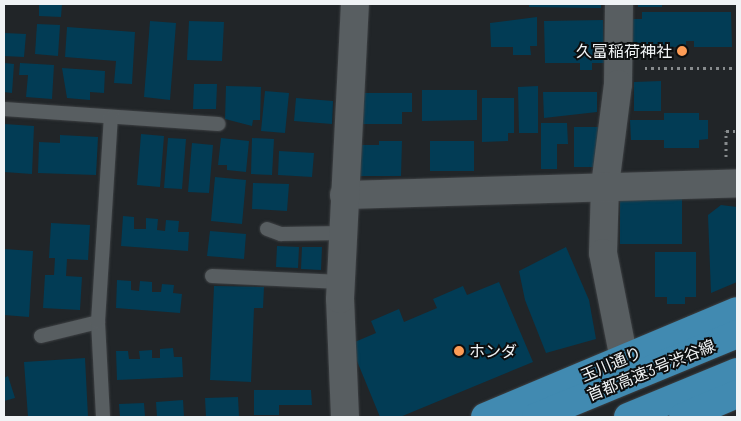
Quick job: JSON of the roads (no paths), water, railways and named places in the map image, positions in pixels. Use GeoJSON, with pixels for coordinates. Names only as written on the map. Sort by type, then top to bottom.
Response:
{"type":"FeatureCollection","features":[{"type":"Feature","properties":{"kind":"highway","name":"玉川通り"},"geometry":{"type":"LineString","coordinates":[[485,417],[737,311]]}},
{"type":"Feature","properties":{"kind":"highway","name":"首都高速3号渋谷線"},"geometry":{"type":"LineString","coordinates":[[536,417],[737,334]]}},
{"type":"Feature","properties":{"kind":"highway"},"geometry":{"type":"LineString","coordinates":[[628,417],[737,372]]}},
{"type":"Feature","properties":{"kind":"highway"},"geometry":{"type":"LineString","coordinates":[[683,417],[737,394]]}},
{"type":"Feature","properties":{"kind":"street"},"geometry":{"type":"LineString","coordinates":[[345,417],[341,282],[342,233],[355,4]]}},
{"type":"Feature","properties":{"kind":"street"},"geometry":{"type":"LineString","coordinates":[[619,4],[618,68],[605,186],[603,253],[624,359]]}},
{"type":"Feature","properties":{"kind":"street"},"geometry":{"type":"LineString","coordinates":[[344,195],[732,183]]}},
{"type":"Feature","properties":{"kind":"lane"},"geometry":{"type":"LineString","coordinates":[[4,109],[218,124]]}},
{"type":"Feature","properties":{"kind":"lane"},"geometry":{"type":"LineString","coordinates":[[103,417],[98,322],[112,117]]}},
{"type":"Feature","properties":{"kind":"lane"},"geometry":{"type":"LineString","coordinates":[[267,229],[281,234],[342,233]]}},
{"type":"Feature","properties":{"kind":"lane"},"geometry":{"type":"LineString","coordinates":[[212,276],[341,282]]}},
{"type":"Feature","properties":{"kind":"lane"},"geometry":{"type":"LineString","coordinates":[[41,336],[98,322]]}},
{"type":"Feature","properties":{"kind":"place","name":"久富稲荷神社"},"geometry":{"type":"Point","coordinates":[682,51]}},
{"type":"Feature","properties":{"kind":"place","name":"ホンダ"},"geometry":{"type":"Point","coordinates":[459,351]}}]}
